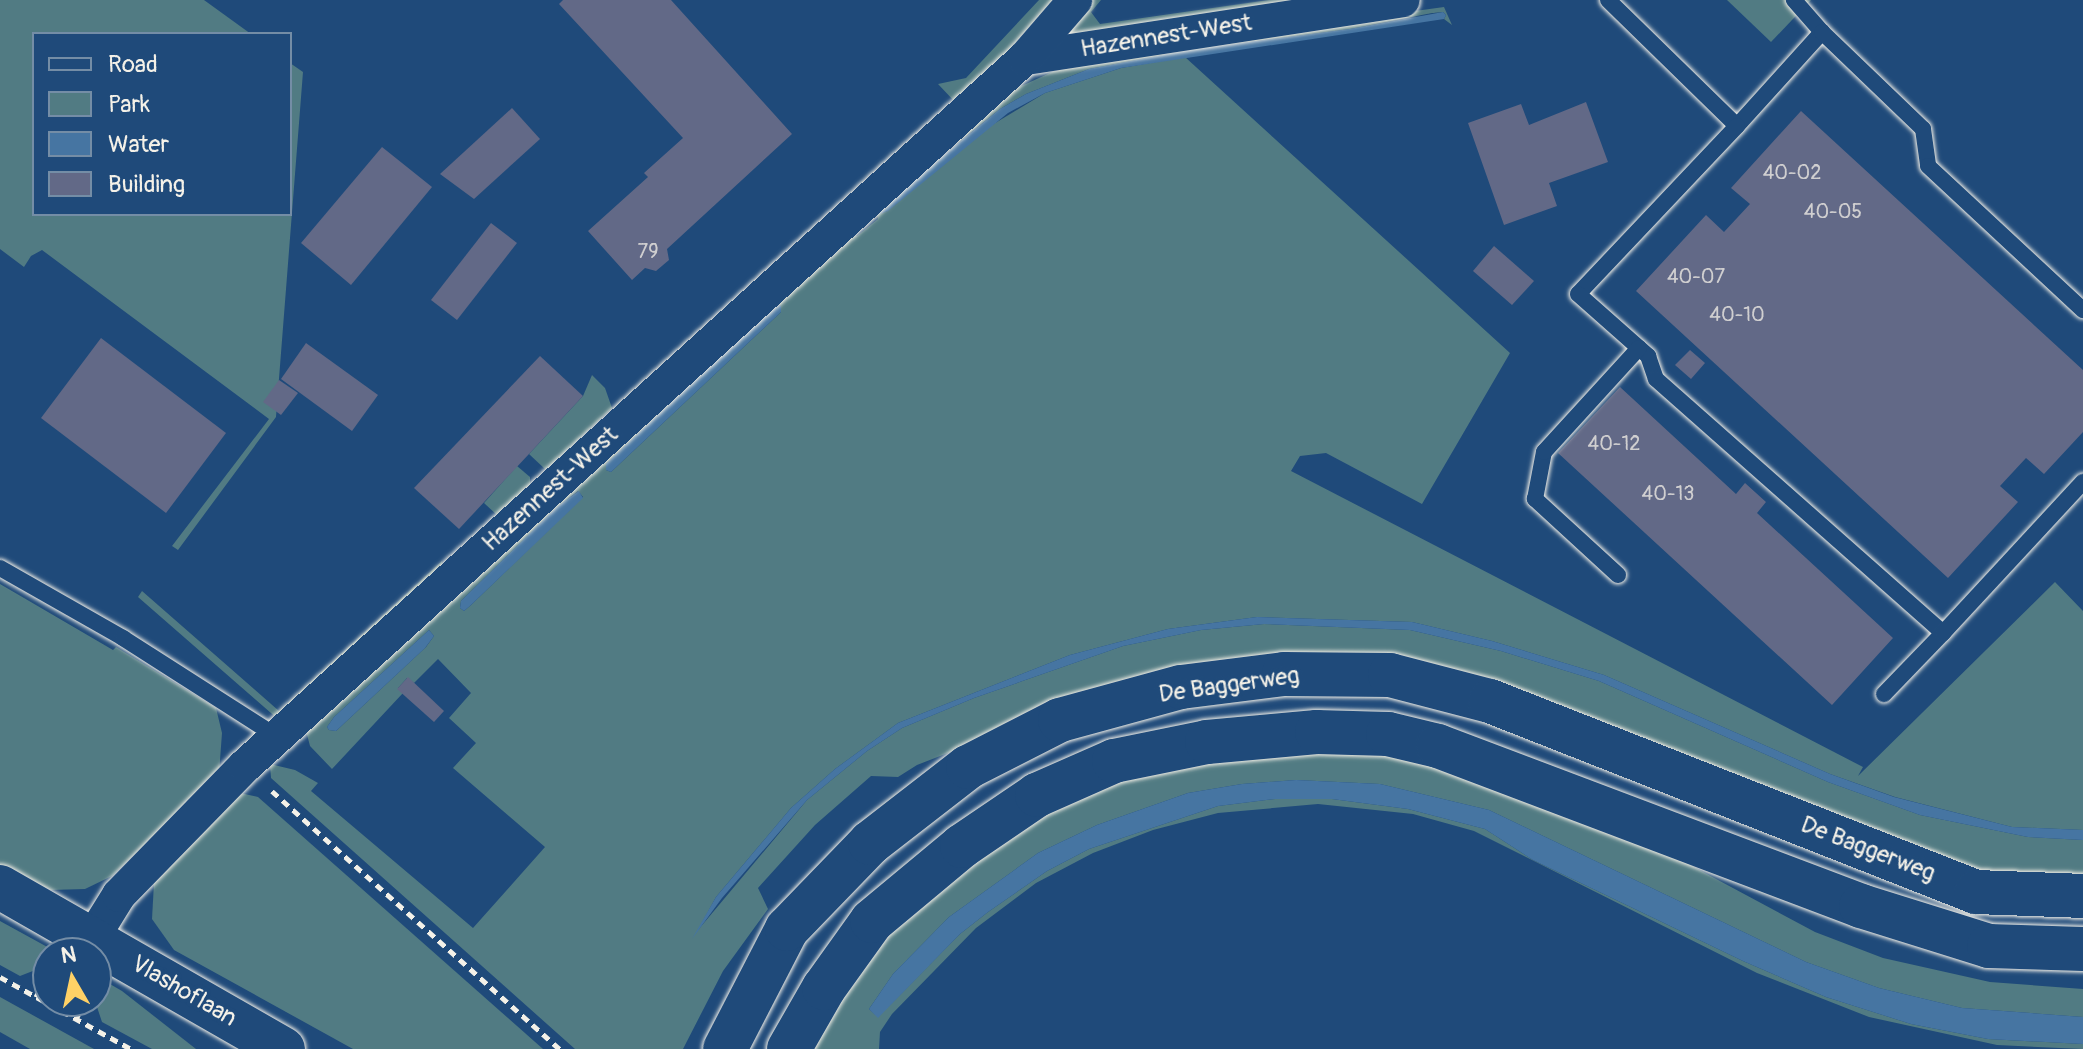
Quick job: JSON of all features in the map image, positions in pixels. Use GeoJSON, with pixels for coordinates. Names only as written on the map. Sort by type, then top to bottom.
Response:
{"type":"FeatureCollection","features":[{"type":"Feature","properties":{"kind":"street","name":"Hazennest-West"},"geometry":{"type":"LineString","coordinates":[[93,937],[119,895],[245,766],[1025,58],[1075,0]]}},
{"type":"Feature","properties":{"kind":"street","name":"Hazennest-West"},"geometry":{"type":"LineString","coordinates":[[1025,58],[1403,0]]}},
{"type":"Feature","properties":{"kind":"street","name":"De Baggerweg"},"geometry":{"type":"LineString","coordinates":[[725,1049],[787,929],[870,843],[968,767],[1060,720],[1181,687],[1284,674],[1390,675],[1490,701],[1976,892],[2083,896]]}},
{"type":"Feature","properties":{"kind":"street"},"geometry":{"type":"LineString","coordinates":[[789,1049],[824,988],[872,921],[962,846],[1037,795],[1114,761],[1207,742],[1317,732],[1388,734],[1438,746],[1861,906],[1989,946],[2083,949]]}},
{"type":"Feature","properties":{"kind":"street","name":"Vlashoflaan"},"geometry":{"type":"LineString","coordinates":[[0,887],[93,937]]}},
{"type":"Feature","properties":{"kind":"street","name":"Vlashoflaan"},"geometry":{"type":"LineString","coordinates":[[112,948],[283,1049]]}},
{"type":"Feature","properties":{"kind":"lane"},"geometry":{"type":"LineString","coordinates":[[1608,0],[1737,126]]}},
{"type":"Feature","properties":{"kind":"lane"},"geometry":{"type":"LineString","coordinates":[[1794,0],[1822,32],[1923,129],[1928,166],[2083,310]]}},
{"type":"Feature","properties":{"kind":"lane"},"geometry":{"type":"LineString","coordinates":[[1822,32],[1578,294],[1648,356],[1656,379],[1943,633]]}},
{"type":"Feature","properties":{"kind":"lane"},"geometry":{"type":"LineString","coordinates":[[1618,575],[1535,499],[1544,452],[1639,348]]}},
{"type":"Feature","properties":{"kind":"lane"},"geometry":{"type":"LineString","coordinates":[[1884,694],[2083,482]]}},
{"type":"Feature","properties":{"kind":"lane"},"geometry":{"type":"LineString","coordinates":[[0,568],[123,638],[278,737]]}},
{"type":"Feature","properties":{"kind":"path"},"geometry":{"type":"LineString","coordinates":[[245,766],[560,1049]]}},
{"type":"Feature","properties":{"kind":"path"},"geometry":{"type":"LineString","coordinates":[[0,977],[32,995]]}},
{"type":"Feature","properties":{"kind":"path"},"geometry":{"type":"LineString","coordinates":[[72,1017],[131,1049]]}},
{"type":"Feature","properties":{"kind":"green space"},"geometry":{"type":"Polygon","coordinates":[[[0,0],[204,0],[248,32],[32,32],[32,216],[292,216],[276,417],[178,550],[172,546],[269,419],[42,250],[31,256],[24,267],[0,249],[0,0]]]}},
{"type":"Feature","properties":{"kind":"green space"},"geometry":{"type":"Polygon","coordinates":[[[1039,0],[1061,0],[955,102],[938,84],[966,78],[1039,0]]]}},
{"type":"Feature","properties":{"kind":"green space"},"geometry":{"type":"Polygon","coordinates":[[[1089,0],[1101,0],[1091,12],[1100,24],[1269,0],[1327,0],[1062,43],[1089,0]]]}},
{"type":"Feature","properties":{"kind":"green space"},"geometry":{"type":"Polygon","coordinates":[[[1727,0],[1811,0],[1771,42],[1727,0]]]}},
{"type":"Feature","properties":{"kind":"green space"},"geometry":{"type":"Polygon","coordinates":[[[1444,7],[1452,25],[1444,19],[1446,15],[1443,12],[1432,13],[1350,29],[1194,49],[1089,69],[1026,94],[1000,109],[877,210],[877,214],[873,194],[1000,96],[1052,72],[1131,50],[1444,7]]]}},
{"type":"Feature","properties":{"kind":"green space"},"geometry":{"type":"Polygon","coordinates":[[[1185,57],[1510,353],[1422,504],[1326,453],[1300,456],[1291,471],[1863,767],[1858,776],[2055,582],[2083,611],[2083,830],[2012,827],[1895,797],[1830,774],[1604,675],[1492,641],[1412,622],[1257,617],[1168,629],[1070,655],[898,723],[835,769],[791,808],[716,897],[698,930],[807,800],[867,751],[902,728],[974,698],[1123,646],[1201,630],[1264,624],[1410,630],[1501,651],[1599,681],[1828,782],[1920,815],[2028,837],[2083,840],[2083,880],[1980,871],[1913,854],[1851,831],[1572,712],[1496,686],[1379,663],[1310,659],[1226,666],[1102,693],[917,765],[898,777],[871,776],[815,825],[758,888],[768,909],[723,971],[683,1049],[575,1049],[271,778],[270,764],[295,770],[318,783],[311,791],[473,928],[545,847],[453,768],[476,743],[449,718],[471,693],[438,659],[414,683],[407,678],[398,688],[403,693],[332,769],[310,746],[305,727],[835,228],[857,236],[878,219],[877,215],[887,211],[987,128],[1045,93],[1121,68],[1185,57]],[[775,304],[606,464],[606,470],[611,472],[781,312],[781,306],[775,304]],[[578,491],[557,507],[461,601],[460,608],[464,611],[471,605],[583,497],[578,491]],[[429,630],[334,717],[327,727],[336,731],[426,647],[434,636],[429,630]]]}},
{"type":"Feature","properties":{"kind":"green space"},"geometry":{"type":"Polygon","coordinates":[[[292,64],[303,72],[292,213],[292,64]]]}},
{"type":"Feature","properties":{"kind":"green space"},"geometry":{"type":"Polygon","coordinates":[[[592,375],[605,388],[612,408],[546,470],[529,454],[583,396],[592,375]]]}},
{"type":"Feature","properties":{"kind":"green space"},"geometry":{"type":"Polygon","coordinates":[[[517,466],[530,477],[530,486],[498,516],[484,503],[517,466]]]}},
{"type":"Feature","properties":{"kind":"green space"},"geometry":{"type":"Polygon","coordinates":[[[442,561],[442,569],[279,720],[138,597],[142,591],[279,711],[442,561]]]}},
{"type":"Feature","properties":{"kind":"green space"},"geometry":{"type":"Polygon","coordinates":[[[0,584],[113,650],[116,647],[216,708],[222,733],[219,774],[112,876],[85,889],[50,890],[0,865],[0,584]]]}},
{"type":"Feature","properties":{"kind":"green space"},"geometry":{"type":"Polygon","coordinates":[[[1254,750],[1400,754],[1623,829],[1815,932],[1883,958],[1990,982],[2083,989],[2083,1017],[1962,1008],[1879,988],[1806,962],[1489,810],[1380,784],[1296,780],[1242,784],[1188,793],[1097,825],[1038,853],[949,917],[893,974],[869,1009],[878,1017],[960,934],[1047,871],[1089,849],[1218,806],[1275,799],[1332,799],[1408,809],[1485,829],[1533,860],[1743,961],[1826,997],[1911,1024],[1988,1039],[2083,1044],[2083,1049],[1997,1045],[1869,1017],[1757,973],[1474,831],[1413,814],[1318,804],[1218,813],[1153,830],[1093,853],[1036,883],[976,928],[892,1014],[880,1032],[879,1049],[801,1049],[910,908],[1050,811],[1114,783],[1254,750]]]}},
{"type":"Feature","properties":{"kind":"green space"},"geometry":{"type":"Polygon","coordinates":[[[240,793],[258,797],[543,1049],[353,1049],[174,950],[152,919],[154,883],[240,793]]]}},
{"type":"Feature","properties":{"kind":"green space"},"geometry":{"type":"Polygon","coordinates":[[[0,921],[32,939],[32,971],[20,976],[0,965],[0,921]]]}},
{"type":"Feature","properties":{"kind":"green space"},"geometry":{"type":"Polygon","coordinates":[[[112,985],[196,1049],[152,1049],[102,1022],[100,1017],[112,1017],[112,985]]]}},
{"type":"Feature","properties":{"kind":"green space"},"geometry":{"type":"Polygon","coordinates":[[[0,997],[94,1049],[30,1049],[0,1032],[0,997]]]}},
{"type":"Feature","properties":{"kind":"water"},"geometry":{"type":"Polygon","coordinates":[[[1443,12],[1446,15],[1444,19],[1121,68],[1045,93],[1008,113],[888,211],[877,215],[877,210],[1000,109],[1026,94],[1089,69],[1194,49],[1350,29],[1443,12]]]}},
{"type":"Feature","properties":{"kind":"water"},"geometry":{"type":"Polygon","coordinates":[[[775,304],[781,306],[781,312],[611,472],[606,470],[606,464],[775,304]]]}},
{"type":"Feature","properties":{"kind":"water"},"geometry":{"type":"Polygon","coordinates":[[[579,491],[583,498],[471,605],[464,611],[460,608],[461,601],[557,507],[579,491]]]}},
{"type":"Feature","properties":{"kind":"water"},"geometry":{"type":"Polygon","coordinates":[[[1257,617],[1412,622],[1492,641],[1604,675],[1830,774],[1894,797],[2012,827],[2083,830],[2083,840],[2028,837],[1920,815],[1828,782],[1599,681],[1501,651],[1410,630],[1264,624],[1201,630],[1123,646],[974,698],[902,728],[867,751],[807,800],[722,898],[692,939],[716,897],[791,808],[835,769],[898,723],[1070,655],[1168,629],[1257,617]]]}},
{"type":"Feature","properties":{"kind":"water"},"geometry":{"type":"Polygon","coordinates":[[[429,630],[434,636],[425,648],[336,731],[329,730],[327,727],[334,717],[429,630]]]}},
{"type":"Feature","properties":{"kind":"water"},"geometry":{"type":"Polygon","coordinates":[[[1296,780],[1380,784],[1489,810],[1806,962],[1879,988],[1962,1008],[2083,1017],[2083,1044],[1988,1039],[1911,1024],[1826,997],[1743,961],[1533,860],[1485,829],[1408,809],[1332,799],[1275,799],[1218,806],[1089,849],[1047,871],[960,934],[878,1018],[869,1009],[893,974],[949,917],[1038,853],[1097,825],[1188,793],[1242,784],[1296,780]]]}},
{"type":"Feature","properties":{"kind":"building"},"geometry":{"type":"Polygon","coordinates":[[[563,0],[671,0],[792,134],[667,249],[669,260],[656,271],[645,268],[632,280],[588,231],[648,177],[644,173],[683,138],[559,4],[563,0]]]}},
{"type":"Feature","properties":{"kind":"building"},"geometry":{"type":"Polygon","coordinates":[[[1586,102],[1608,162],[1549,183],[1557,206],[1504,225],[1468,123],[1521,104],[1529,125],[1586,102]]]}},
{"type":"Feature","properties":{"kind":"building"},"geometry":{"type":"Polygon","coordinates":[[[512,108],[540,139],[474,199],[440,174],[512,108]]]}},
{"type":"Feature","properties":{"kind":"building"},"geometry":{"type":"Polygon","coordinates":[[[1801,111],[2083,370],[2083,432],[2044,474],[2026,458],[2000,486],[2018,502],[1948,578],[1636,291],[1706,215],[1724,232],[1750,204],[1731,188],[1801,111]]]}},
{"type":"Feature","properties":{"kind":"building"},"geometry":{"type":"Polygon","coordinates":[[[382,147],[432,187],[351,285],[301,243],[382,147]]]}},
{"type":"Feature","properties":{"kind":"building"},"geometry":{"type":"Polygon","coordinates":[[[491,223],[517,243],[457,320],[431,300],[491,223]]]}},
{"type":"Feature","properties":{"kind":"building"},"geometry":{"type":"Polygon","coordinates":[[[1494,246],[1534,281],[1512,305],[1473,271],[1494,246]]]}},
{"type":"Feature","properties":{"kind":"building"},"geometry":{"type":"Polygon","coordinates":[[[101,338],[226,433],[166,513],[41,418],[101,338]]]}},
{"type":"Feature","properties":{"kind":"building"},"geometry":{"type":"Polygon","coordinates":[[[306,343],[378,395],[352,431],[281,379],[306,343]]]}},
{"type":"Feature","properties":{"kind":"building"},"geometry":{"type":"Polygon","coordinates":[[[1690,350],[1705,363],[1691,379],[1675,365],[1690,350]]]}},
{"type":"Feature","properties":{"kind":"building"},"geometry":{"type":"Polygon","coordinates":[[[540,356],[583,396],[459,529],[414,488],[540,356]]]}},
{"type":"Feature","properties":{"kind":"building"},"geometry":{"type":"Polygon","coordinates":[[[279,380],[298,393],[281,415],[263,402],[279,380]]]}},
{"type":"Feature","properties":{"kind":"building"},"geometry":{"type":"Polygon","coordinates":[[[1620,387],[1736,494],[1745,483],[1766,502],[1757,513],[1893,638],[1832,705],[1558,453],[1620,387]]]}},
{"type":"Feature","properties":{"kind":"building"},"geometry":{"type":"Polygon","coordinates":[[[408,677],[444,711],[434,722],[397,689],[408,677]]]}}]}
